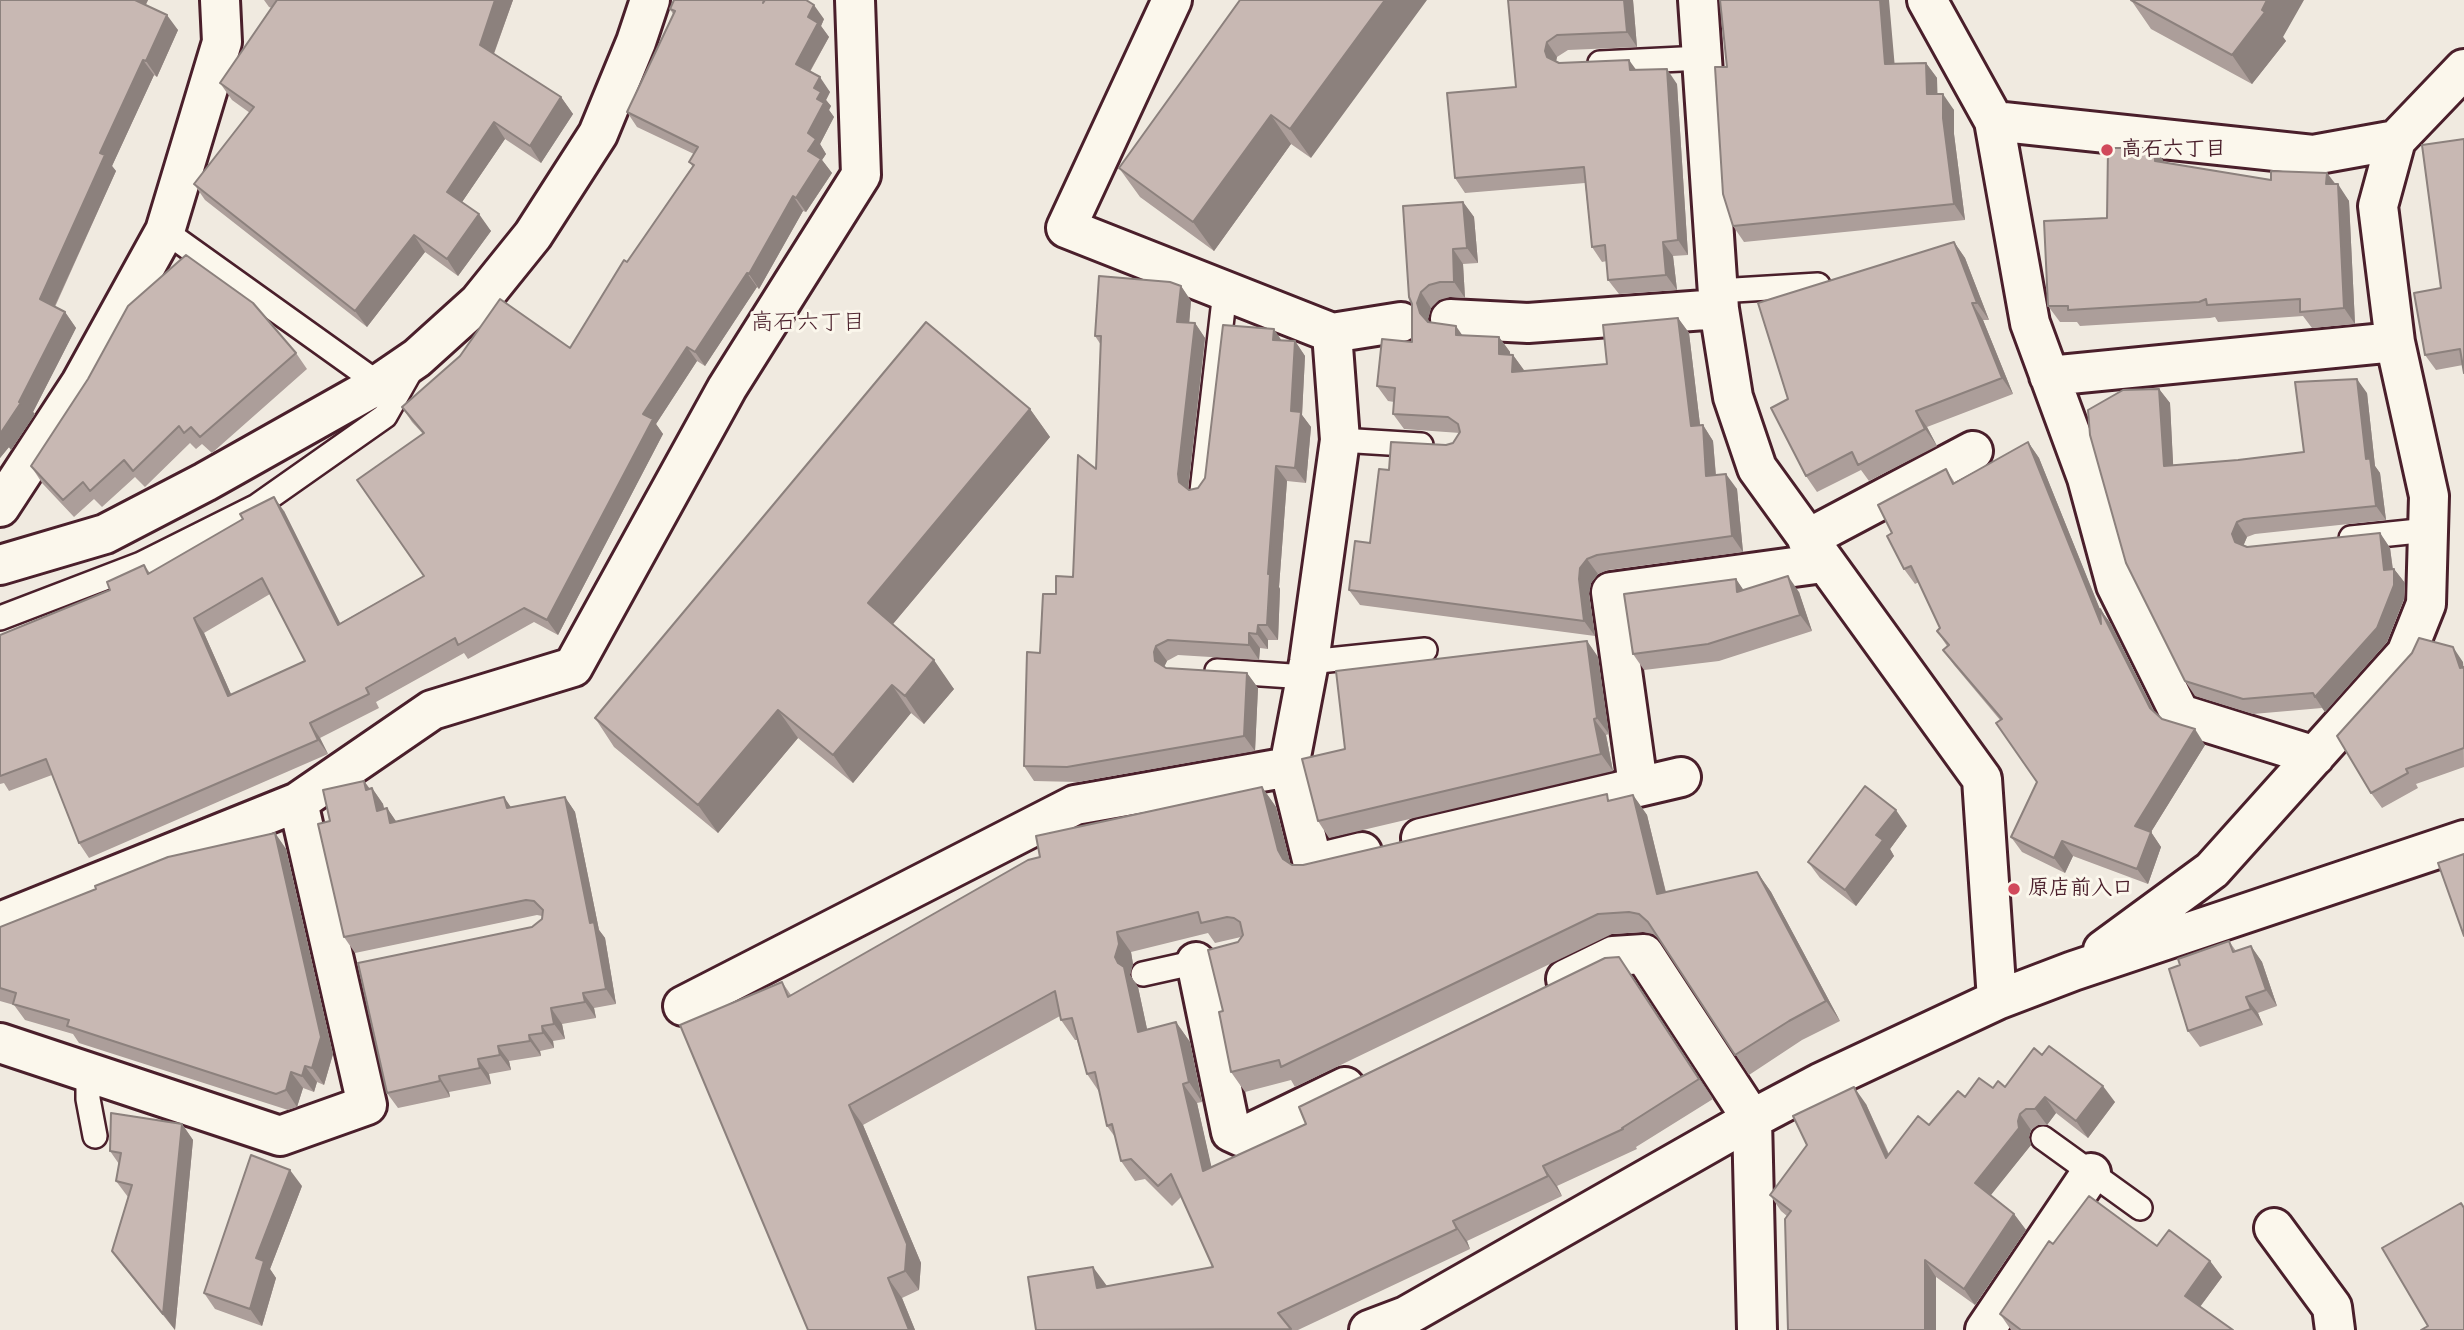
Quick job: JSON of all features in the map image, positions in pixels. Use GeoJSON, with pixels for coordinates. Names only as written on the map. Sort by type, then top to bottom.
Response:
{"type":"FeatureCollection","features":[{"type":"Feature","properties":{"kind":"street"},"geometry":{"type":"LineString","coordinates":[[0,507],[81,383],[165,232],[222,42],[220,0]]}},
{"type":"Feature","properties":{"kind":"street"},"geometry":{"type":"LineString","coordinates":[[0,565],[104,534],[205,482],[379,384],[417,358],[480,302],[533,235],[598,134],[636,42],[650,0]]}},
{"type":"Feature","properties":{"kind":"street"},"geometry":{"type":"LineString","coordinates":[[0,922],[298,802],[432,710],[573,667],[727,388],[861,175],[855,0]]}},
{"type":"Feature","properties":{"kind":"street"},"geometry":{"type":"LineString","coordinates":[[1172,0],[1066,228],[1332,333],[1401,322]]}},
{"type":"Feature","properties":{"kind":"street"},"geometry":{"type":"LineString","coordinates":[[1698,0],[1718,300],[1732,397],[1757,468],[1982,779],[1997,1000]]}},
{"type":"Feature","properties":{"kind":"street"},"geometry":{"type":"LineString","coordinates":[[1927,0],[1994,121],[2030,323],[2087,478],[2116,585],[2180,714],[2315,756]]}},
{"type":"Feature","properties":{"kind":"street"},"geometry":{"type":"LineString","coordinates":[[2073,971],[2212,870],[2406,654],[2426,604],[2429,496],[2395,342],[2378,206],[2396,140],[2464,69]]}},
{"type":"Feature","properties":{"kind":"street"},"geometry":{"type":"LineString","coordinates":[[1994,121],[2313,155],[2396,140]]}},
{"type":"Feature","properties":{"kind":"street"},"geometry":{"type":"LineString","coordinates":[[1450,319],[1528,323],[1718,300]]}},
{"type":"Feature","properties":{"kind":"street"},"geometry":{"type":"LineString","coordinates":[[1332,333],[1340,440],[1307,669],[1289,768],[1313,864],[1638,785],[1681,777]]}},
{"type":"Feature","properties":{"kind":"street"},"geometry":{"type":"LineString","coordinates":[[2049,376],[2395,342]]}},
{"type":"Feature","properties":{"kind":"street"},"geometry":{"type":"LineString","coordinates":[[1638,785],[1611,592],[1815,551],[1973,451]]}},
{"type":"Feature","properties":{"kind":"street"},"geometry":{"type":"LineString","coordinates":[[683,1006],[1075,806],[1289,768]]}},
{"type":"Feature","properties":{"kind":"street"},"geometry":{"type":"LineString","coordinates":[[0,1043],[280,1136],[367,1105],[348,968],[298,802]]}},
{"type":"Feature","properties":{"kind":"street"},"geometry":{"type":"LineString","coordinates":[[1369,1330],[1402,1323],[1752,1119],[1820,1083],[1997,1000],[2073,971],[2464,840]]}},
{"type":"Feature","properties":{"kind":"street"},"geometry":{"type":"LineString","coordinates":[[1539,992],[1613,956],[1644,954],[1752,1119],[1757,1330]]}},
{"type":"Feature","properties":{"kind":"street"},"geometry":{"type":"LineString","coordinates":[[1213,958],[1231,1132],[1241,1137],[1378,1070]]}},
{"type":"Feature","properties":{"kind":"street"},"geometry":{"type":"LineString","coordinates":[[1985,1330],[2091,1173]]}},
{"type":"Feature","properties":{"kind":"street"},"geometry":{"type":"LineString","coordinates":[[2274,1228],[2332,1307],[2335,1330]]}},
{"type":"Feature","properties":{"kind":"lane"},"geometry":{"type":"LineString","coordinates":[[1583,64],[1702,58]]}},
{"type":"Feature","properties":{"kind":"lane"},"geometry":{"type":"LineString","coordinates":[[165,232],[379,384]]}},
{"type":"Feature","properties":{"kind":"lane"},"geometry":{"type":"LineString","coordinates":[[1718,300],[1818,285]]}},
{"type":"Feature","properties":{"kind":"lane"},"geometry":{"type":"LineString","coordinates":[[1202,491],[1225,291]]}},
{"type":"Feature","properties":{"kind":"lane"},"geometry":{"type":"LineString","coordinates":[[0,618],[141,564],[257,506],[385,416],[417,358]]}},
{"type":"Feature","properties":{"kind":"lane"},"geometry":{"type":"LineString","coordinates":[[1340,440],[1444,446]]}},
{"type":"Feature","properties":{"kind":"lane"},"geometry":{"type":"LineString","coordinates":[[2335,540],[2428,530]]}},
{"type":"Feature","properties":{"kind":"lane"},"geometry":{"type":"LineString","coordinates":[[1191,670],[1307,669],[1425,650]]}},
{"type":"Feature","properties":{"kind":"lane"},"geometry":{"type":"LineString","coordinates":[[1143,974],[1213,958]]}},
{"type":"Feature","properties":{"kind":"lane"},"geometry":{"type":"LineString","coordinates":[[88,1072],[88,1099],[96,1136]]}},
{"type":"Feature","properties":{"kind":"lane"},"geometry":{"type":"LineString","coordinates":[[2043,1138],[2140,1208]]}},
{"type":"Feature","properties":{"kind":"building"},"geometry":{"type":"Polygon","coordinates":[[[0,0],[135,0],[167,15],[100,153],[105,155],[40,299],[65,312],[19,402],[24,398],[0,434],[0,0]]]}},
{"type":"Feature","properties":{"kind":"building"},"geometry":{"type":"Polygon","coordinates":[[[277,0],[495,0],[480,45],[561,97],[530,146],[494,122],[447,192],[479,214],[447,259],[414,235],[355,311],[194,184],[254,107],[220,83],[277,0]]]}},
{"type":"Feature","properties":{"kind":"building"},"geometry":{"type":"Polygon","coordinates":[[[674,0],[764,0],[763,3],[765,0],[806,0],[814,5],[808,17],[818,23],[796,64],[820,77],[814,88],[821,92],[817,99],[824,103],[808,133],[816,139],[808,151],[821,159],[796,198],[793,196],[749,274],[747,273],[695,352],[687,347],[643,414],[653,419],[547,620],[524,608],[458,645],[455,638],[366,688],[369,694],[310,723],[318,740],[79,843],[46,759],[0,776],[0,635],[110,590],[107,582],[144,565],[148,574],[243,519],[240,514],[274,497],[338,625],[424,576],[357,480],[424,433],[402,407],[460,356],[500,299],[570,348],[624,260],[627,262],[694,165],[689,162],[698,147],[627,112],[675,11],[670,9],[674,0]],[[262,578],[194,618],[228,696],[305,661],[262,578]]]}},
{"type":"Feature","properties":{"kind":"building"},"geometry":{"type":"Polygon","coordinates":[[[1240,0],[1385,0],[1290,129],[1271,115],[1193,222],[1119,168],[1240,0]]]}},
{"type":"Feature","properties":{"kind":"building"},"geometry":{"type":"Polygon","coordinates":[[[1508,0],[1624,0],[1627,32],[1557,35],[1547,42],[1547,57],[1559,63],[1629,60],[1630,70],[1667,69],[1678,240],[1663,242],[1666,275],[1608,280],[1605,245],[1592,247],[1584,167],[1455,178],[1447,93],[1516,87],[1508,0]]]}},
{"type":"Feature","properties":{"kind":"building"},"geometry":{"type":"Polygon","coordinates":[[[1720,0],[1880,0],[1885,64],[1926,63],[1927,94],[1943,94],[1943,118],[1954,204],[1733,226],[1723,194],[1715,67],[1727,67],[1720,0]]]}},
{"type":"Feature","properties":{"kind":"building"},"geometry":{"type":"Polygon","coordinates":[[[2131,0],[2267,0],[2262,10],[2265,12],[2232,55],[2131,0]]]}},
{"type":"Feature","properties":{"kind":"building"},"geometry":{"type":"Polygon","coordinates":[[[2464,139],[2464,373],[2460,349],[2425,355],[2414,293],[2441,288],[2422,145],[2464,139]]]}},
{"type":"Feature","properties":{"kind":"building"},"geometry":{"type":"Polygon","coordinates":[[[2108,148],[2155,148],[2155,161],[2271,180],[2271,171],[2327,173],[2326,184],[2338,184],[2344,308],[2300,312],[2300,299],[2207,305],[2206,299],[2199,302],[2068,310],[2068,306],[2048,306],[2044,221],[2107,218],[2108,148]]]}},
{"type":"Feature","properties":{"kind":"building"},"geometry":{"type":"Polygon","coordinates":[[[1463,202],[1467,248],[1453,249],[1454,282],[1429,285],[1421,292],[1417,303],[1420,313],[1428,322],[1456,326],[1456,335],[1499,337],[1499,354],[1513,355],[1512,372],[1607,364],[1603,325],[1678,318],[1691,426],[1703,425],[1706,476],[1726,474],[1732,536],[1597,555],[1587,559],[1580,568],[1579,579],[1584,621],[1349,590],[1355,541],[1370,543],[1379,469],[1389,470],[1391,442],[1446,445],[1453,443],[1460,432],[1458,424],[1448,417],[1393,414],[1395,388],[1377,386],[1382,339],[1412,342],[1412,304],[1409,297],[1403,206],[1463,202]]]}},
{"type":"Feature","properties":{"kind":"building"},"geometry":{"type":"Polygon","coordinates":[[[1954,242],[1977,303],[1972,303],[2002,378],[1916,411],[1925,429],[1858,465],[1852,452],[1806,476],[1771,408],[1788,399],[1758,303],[1954,242]]]}},
{"type":"Feature","properties":{"kind":"building"},"geometry":{"type":"Polygon","coordinates":[[[186,255],[253,303],[296,353],[200,437],[191,427],[184,433],[179,426],[133,471],[124,460],[90,491],[83,482],[63,500],[31,466],[88,379],[128,306],[186,255]]]}},
{"type":"Feature","properties":{"kind":"building"},"geometry":{"type":"Polygon","coordinates":[[[1099,276],[1170,282],[1181,286],[1177,322],[1195,323],[1179,482],[1189,490],[1198,488],[1205,478],[1223,325],[1274,329],[1273,340],[1295,341],[1291,411],[1301,412],[1295,468],[1276,466],[1267,625],[1258,625],[1257,634],[1249,633],[1249,645],[1168,640],[1156,646],[1154,652],[1155,661],[1166,668],[1247,673],[1244,736],[1067,767],[1024,766],[1027,652],[1040,653],[1043,594],[1056,594],[1056,576],[1073,577],[1078,455],[1096,469],[1101,336],[1095,336],[1099,276]]]}},
{"type":"Feature","properties":{"kind":"building"},"geometry":{"type":"Polygon","coordinates":[[[926,322],[1030,409],[868,603],[934,660],[905,696],[892,685],[833,755],[778,710],[698,805],[595,718],[926,322]]]}},
{"type":"Feature","properties":{"kind":"building"},"geometry":{"type":"Polygon","coordinates":[[[2357,379],[2366,459],[2370,458],[2376,506],[2244,519],[2237,522],[2232,534],[2235,542],[2247,547],[2380,533],[2384,570],[2394,569],[2394,585],[2377,628],[2315,697],[2313,693],[2243,699],[2185,681],[2126,563],[2090,435],[2088,410],[2123,390],[2159,389],[2164,466],[2238,460],[2304,452],[2295,382],[2357,379]]]}},
{"type":"Feature","properties":{"kind":"building"},"geometry":{"type":"Polygon","coordinates":[[[2028,442],[2101,624],[2100,609],[2150,708],[2162,719],[2195,729],[2135,826],[2151,832],[2137,869],[2062,841],[2054,858],[2011,837],[2037,782],[1996,723],[2002,719],[1943,650],[1949,645],[1937,631],[1940,628],[1911,566],[1904,569],[1887,536],[1892,533],[1878,505],[1946,469],[1953,484],[2028,442]]]}},
{"type":"Feature","properties":{"kind":"building"},"geometry":{"type":"Polygon","coordinates":[[[1788,576],[1800,615],[1708,644],[1633,654],[1624,594],[1736,579],[1737,592],[1788,576]]]}},
{"type":"Feature","properties":{"kind":"building"},"geometry":{"type":"Polygon","coordinates":[[[2419,638],[2453,647],[2460,668],[2464,667],[2464,748],[2406,769],[2408,773],[2371,793],[2337,736],[2412,653],[2419,638]]]}},
{"type":"Feature","properties":{"kind":"building"},"geometry":{"type":"Polygon","coordinates":[[[1587,641],[1597,718],[1594,719],[1601,754],[1318,821],[1302,759],[1345,749],[1336,671],[1587,641]]]}},
{"type":"Feature","properties":{"kind":"building"},"geometry":{"type":"Polygon","coordinates":[[[364,781],[366,790],[372,788],[377,811],[387,808],[390,823],[504,797],[507,808],[565,797],[590,923],[594,922],[606,989],[583,993],[585,1002],[551,1008],[554,1024],[542,1026],[543,1033],[529,1035],[530,1041],[498,1046],[500,1055],[478,1059],[480,1068],[439,1076],[440,1081],[387,1093],[358,963],[532,927],[542,919],[543,910],[534,901],[526,900],[344,937],[318,824],[330,821],[323,790],[364,781]]]}},
{"type":"Feature","properties":{"kind":"building"},"geometry":{"type":"Polygon","coordinates":[[[1865,786],[1896,810],[1876,835],[1883,840],[1845,890],[1808,862],[1865,786]]]}},
{"type":"Feature","properties":{"kind":"building"},"geometry":{"type":"Polygon","coordinates":[[[1262,787],[1278,850],[1283,859],[1292,865],[1303,865],[1607,794],[1608,801],[1633,795],[1657,894],[1757,872],[1826,1001],[1735,1055],[1648,922],[1639,914],[1629,912],[1598,914],[1281,1067],[1279,1060],[1231,1072],[1219,1012],[1223,1011],[1208,950],[1238,942],[1243,935],[1240,922],[1227,917],[1201,923],[1198,912],[1117,932],[1119,944],[1115,957],[1124,967],[1138,1032],[1176,1022],[1189,1082],[1183,1084],[1203,1171],[1306,1124],[1299,1107],[1605,958],[1619,957],[1699,1079],[1623,1129],[1543,1166],[1548,1176],[1453,1221],[1457,1229],[1278,1313],[1291,1329],[1036,1330],[1028,1277],[1093,1267],[1097,1288],[1213,1267],[1171,1174],[1158,1186],[1131,1159],[1121,1161],[1112,1124],[1107,1126],[1095,1072],[1087,1074],[1072,1018],[1061,1020],[1055,991],[849,1105],[907,1244],[905,1271],[888,1278],[909,1330],[808,1330],[680,1025],[782,982],[788,997],[1028,860],[1040,857],[1036,836],[1262,787]]]}},
{"type":"Feature","properties":{"kind":"building"},"geometry":{"type":"Polygon","coordinates":[[[275,833],[321,1037],[312,1068],[305,1066],[302,1076],[291,1072],[286,1090],[276,1094],[67,1026],[69,1020],[13,1004],[16,993],[0,988],[0,927],[168,857],[275,833]]]}},
{"type":"Feature","properties":{"kind":"building"},"geometry":{"type":"Polygon","coordinates":[[[2464,854],[2464,936],[2438,863],[2464,854]]]}},
{"type":"Feature","properties":{"kind":"building"},"geometry":{"type":"Polygon","coordinates":[[[2229,941],[2233,952],[2251,946],[2266,990],[2246,997],[2251,1009],[2188,1031],[2169,969],[2180,965],[2178,959],[2229,941]]]}},
{"type":"Feature","properties":{"kind":"building"},"geometry":{"type":"Polygon","coordinates":[[[2049,1046],[2103,1086],[2076,1121],[2045,1097],[2035,1109],[2026,1109],[2020,1114],[2019,1128],[1975,1183],[2014,1214],[1964,1289],[1925,1260],[1925,1330],[1788,1330],[1785,1219],[1791,1211],[1770,1195],[1807,1145],[1793,1116],[1854,1087],[1886,1158],[1918,1116],[1929,1125],[1958,1091],[1965,1097],[1979,1078],[1993,1088],[1998,1081],[2005,1087],[2034,1048],[2042,1055],[2049,1046]]]}},
{"type":"Feature","properties":{"kind":"building"},"geometry":{"type":"Polygon","coordinates":[[[111,1113],[182,1124],[163,1314],[112,1251],[132,1185],[116,1181],[121,1153],[110,1151],[111,1113]]]}},
{"type":"Feature","properties":{"kind":"building"},"geometry":{"type":"Polygon","coordinates":[[[251,1155],[290,1170],[256,1258],[264,1261],[250,1309],[204,1293],[251,1155]]]}},
{"type":"Feature","properties":{"kind":"building"},"geometry":{"type":"Polygon","coordinates":[[[2089,1196],[2157,1246],[2169,1230],[2210,1261],[2185,1296],[2233,1330],[2021,1330],[2000,1314],[2049,1241],[2053,1244],[2089,1196]]]}},
{"type":"Feature","properties":{"kind":"building"},"geometry":{"type":"Polygon","coordinates":[[[2461,1203],[2464,1208],[2464,1330],[2421,1330],[2428,1326],[2382,1248],[2461,1203]]]}},
{"type":"Feature","properties":{"kind":"place","name":"高石六丁目"},"geometry":{"type":"Point","coordinates":[2107,150]}},
{"type":"Feature","properties":{"kind":"place","name":"原店前入口"},"geometry":{"type":"Point","coordinates":[2014,889]}},
{"type":"Feature","properties":{"kind":"district","name":"高石六丁目"},"geometry":{"type":"Point","coordinates":[808,323]}}]}
